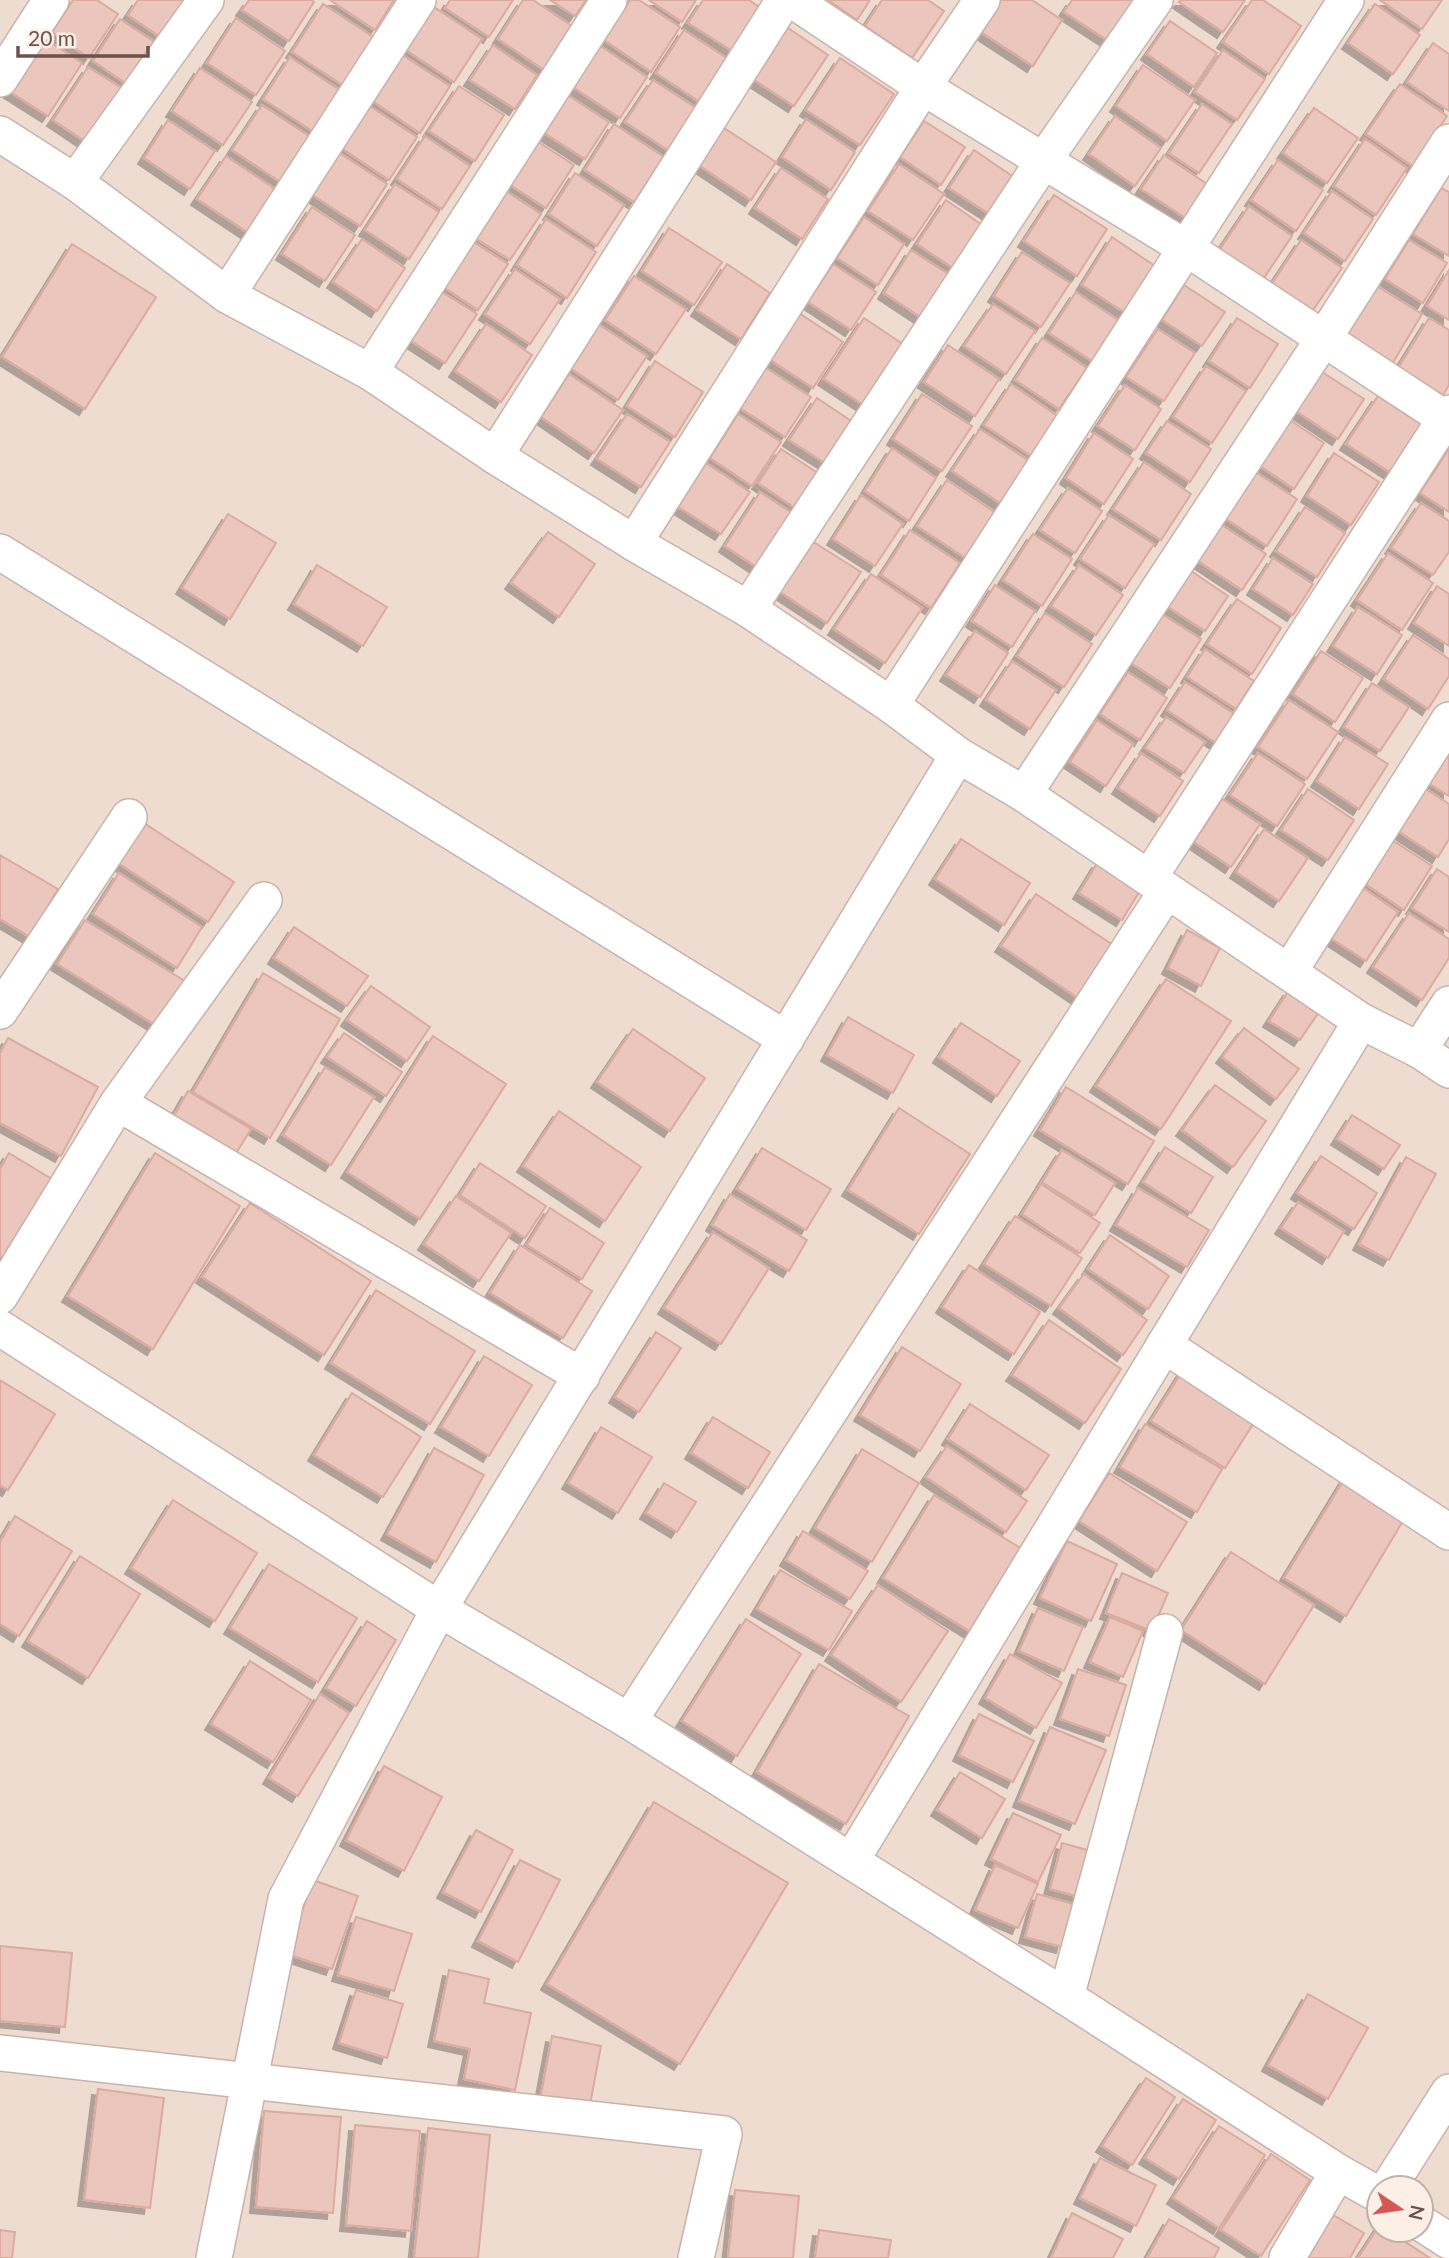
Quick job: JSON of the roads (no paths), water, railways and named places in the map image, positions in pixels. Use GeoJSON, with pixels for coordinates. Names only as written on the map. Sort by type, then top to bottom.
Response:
{"type":"FeatureCollection","features":[{"type":"Feature","properties":{"kind":"street"},"geometry":{"type":"LineString","coordinates":[[0,79],[51,0]]}},
{"type":"Feature","properties":{"kind":"street"},"geometry":{"type":"LineString","coordinates":[[75,182],[206,0]]}},
{"type":"Feature","properties":{"kind":"street"},"geometry":{"type":"LineString","coordinates":[[227,295],[418,0]]}},
{"type":"Feature","properties":{"kind":"street"},"geometry":{"type":"LineString","coordinates":[[370,372],[609,0]]}},
{"type":"Feature","properties":{"kind":"street"},"geometry":{"type":"LineString","coordinates":[[495,456],[784,0]]}},
{"type":"Feature","properties":{"kind":"street"},"geometry":{"type":"LineString","coordinates":[[629,1721],[1158,885],[1448,418],[1186,248],[923,87],[792,0]]}},
{"type":"Feature","properties":{"kind":"street"},"geometry":{"type":"LineString","coordinates":[[634,543],[923,87],[982,0]]}},
{"type":"Feature","properties":{"kind":"street"},"geometry":{"type":"LineString","coordinates":[[748,609],[1044,160],[1155,0]]}},
{"type":"Feature","properties":{"kind":"street"},"geometry":{"type":"LineString","coordinates":[[891,705],[1346,0]]}},
{"type":"Feature","properties":{"kind":"street"},"geometry":{"type":"LineString","coordinates":[[0,134],[75,182],[227,295],[370,372],[495,456],[634,543],[748,609],[891,705],[958,755],[1024,794],[1361,1021],[1419,1050],[1449,1070]]}},
{"type":"Feature","properties":{"kind":"street"},"geometry":{"type":"LineString","coordinates":[[1024,794],[1324,338],[1449,142]]}},
{"type":"Feature","properties":{"kind":"street"},"geometry":{"type":"LineString","coordinates":[[0,552],[786,1039]]}},
{"type":"Feature","properties":{"kind":"street"},"geometry":{"type":"LineString","coordinates":[[1289,972],[1449,720]]}},
{"type":"Feature","properties":{"kind":"street"},"geometry":{"type":"LineString","coordinates":[[214,2258],[286,1899],[439,1609],[958,755]]}},
{"type":"Feature","properties":{"kind":"street"},"geometry":{"type":"LineString","coordinates":[[0,1011],[129,817]]}},
{"type":"Feature","properties":{"kind":"street"},"geometry":{"type":"LineString","coordinates":[[0,1296],[118,1103],[264,900]]}},
{"type":"Feature","properties":{"kind":"street"},"geometry":{"type":"LineString","coordinates":[[1419,1050],[1449,1004]]}},
{"type":"Feature","properties":{"kind":"street"},"geometry":{"type":"LineString","coordinates":[[851,1861],[1361,1021]]}},
{"type":"Feature","properties":{"kind":"street"},"geometry":{"type":"LineString","coordinates":[[118,1103],[582,1376]]}},
{"type":"Feature","properties":{"kind":"street"},"geometry":{"type":"LineString","coordinates":[[0,1328],[439,1609],[629,1721],[1365,2187]]}},
{"type":"Feature","properties":{"kind":"street"},"geometry":{"type":"LineString","coordinates":[[1164,1345],[1449,1532]]}},
{"type":"Feature","properties":{"kind":"street"},"geometry":{"type":"LineString","coordinates":[[1066,1997],[1165,1632]]}},
{"type":"Feature","properties":{"kind":"street"},"geometry":{"type":"LineString","coordinates":[[0,2053],[724,2134],[696,2258]]}},
{"type":"Feature","properties":{"kind":"street"},"geometry":{"type":"LineString","coordinates":[[1397,2174],[1449,2092]]}},
{"type":"Feature","properties":{"kind":"street"},"geometry":{"type":"LineString","coordinates":[[1287,2258],[1338,2172]]}}]}
